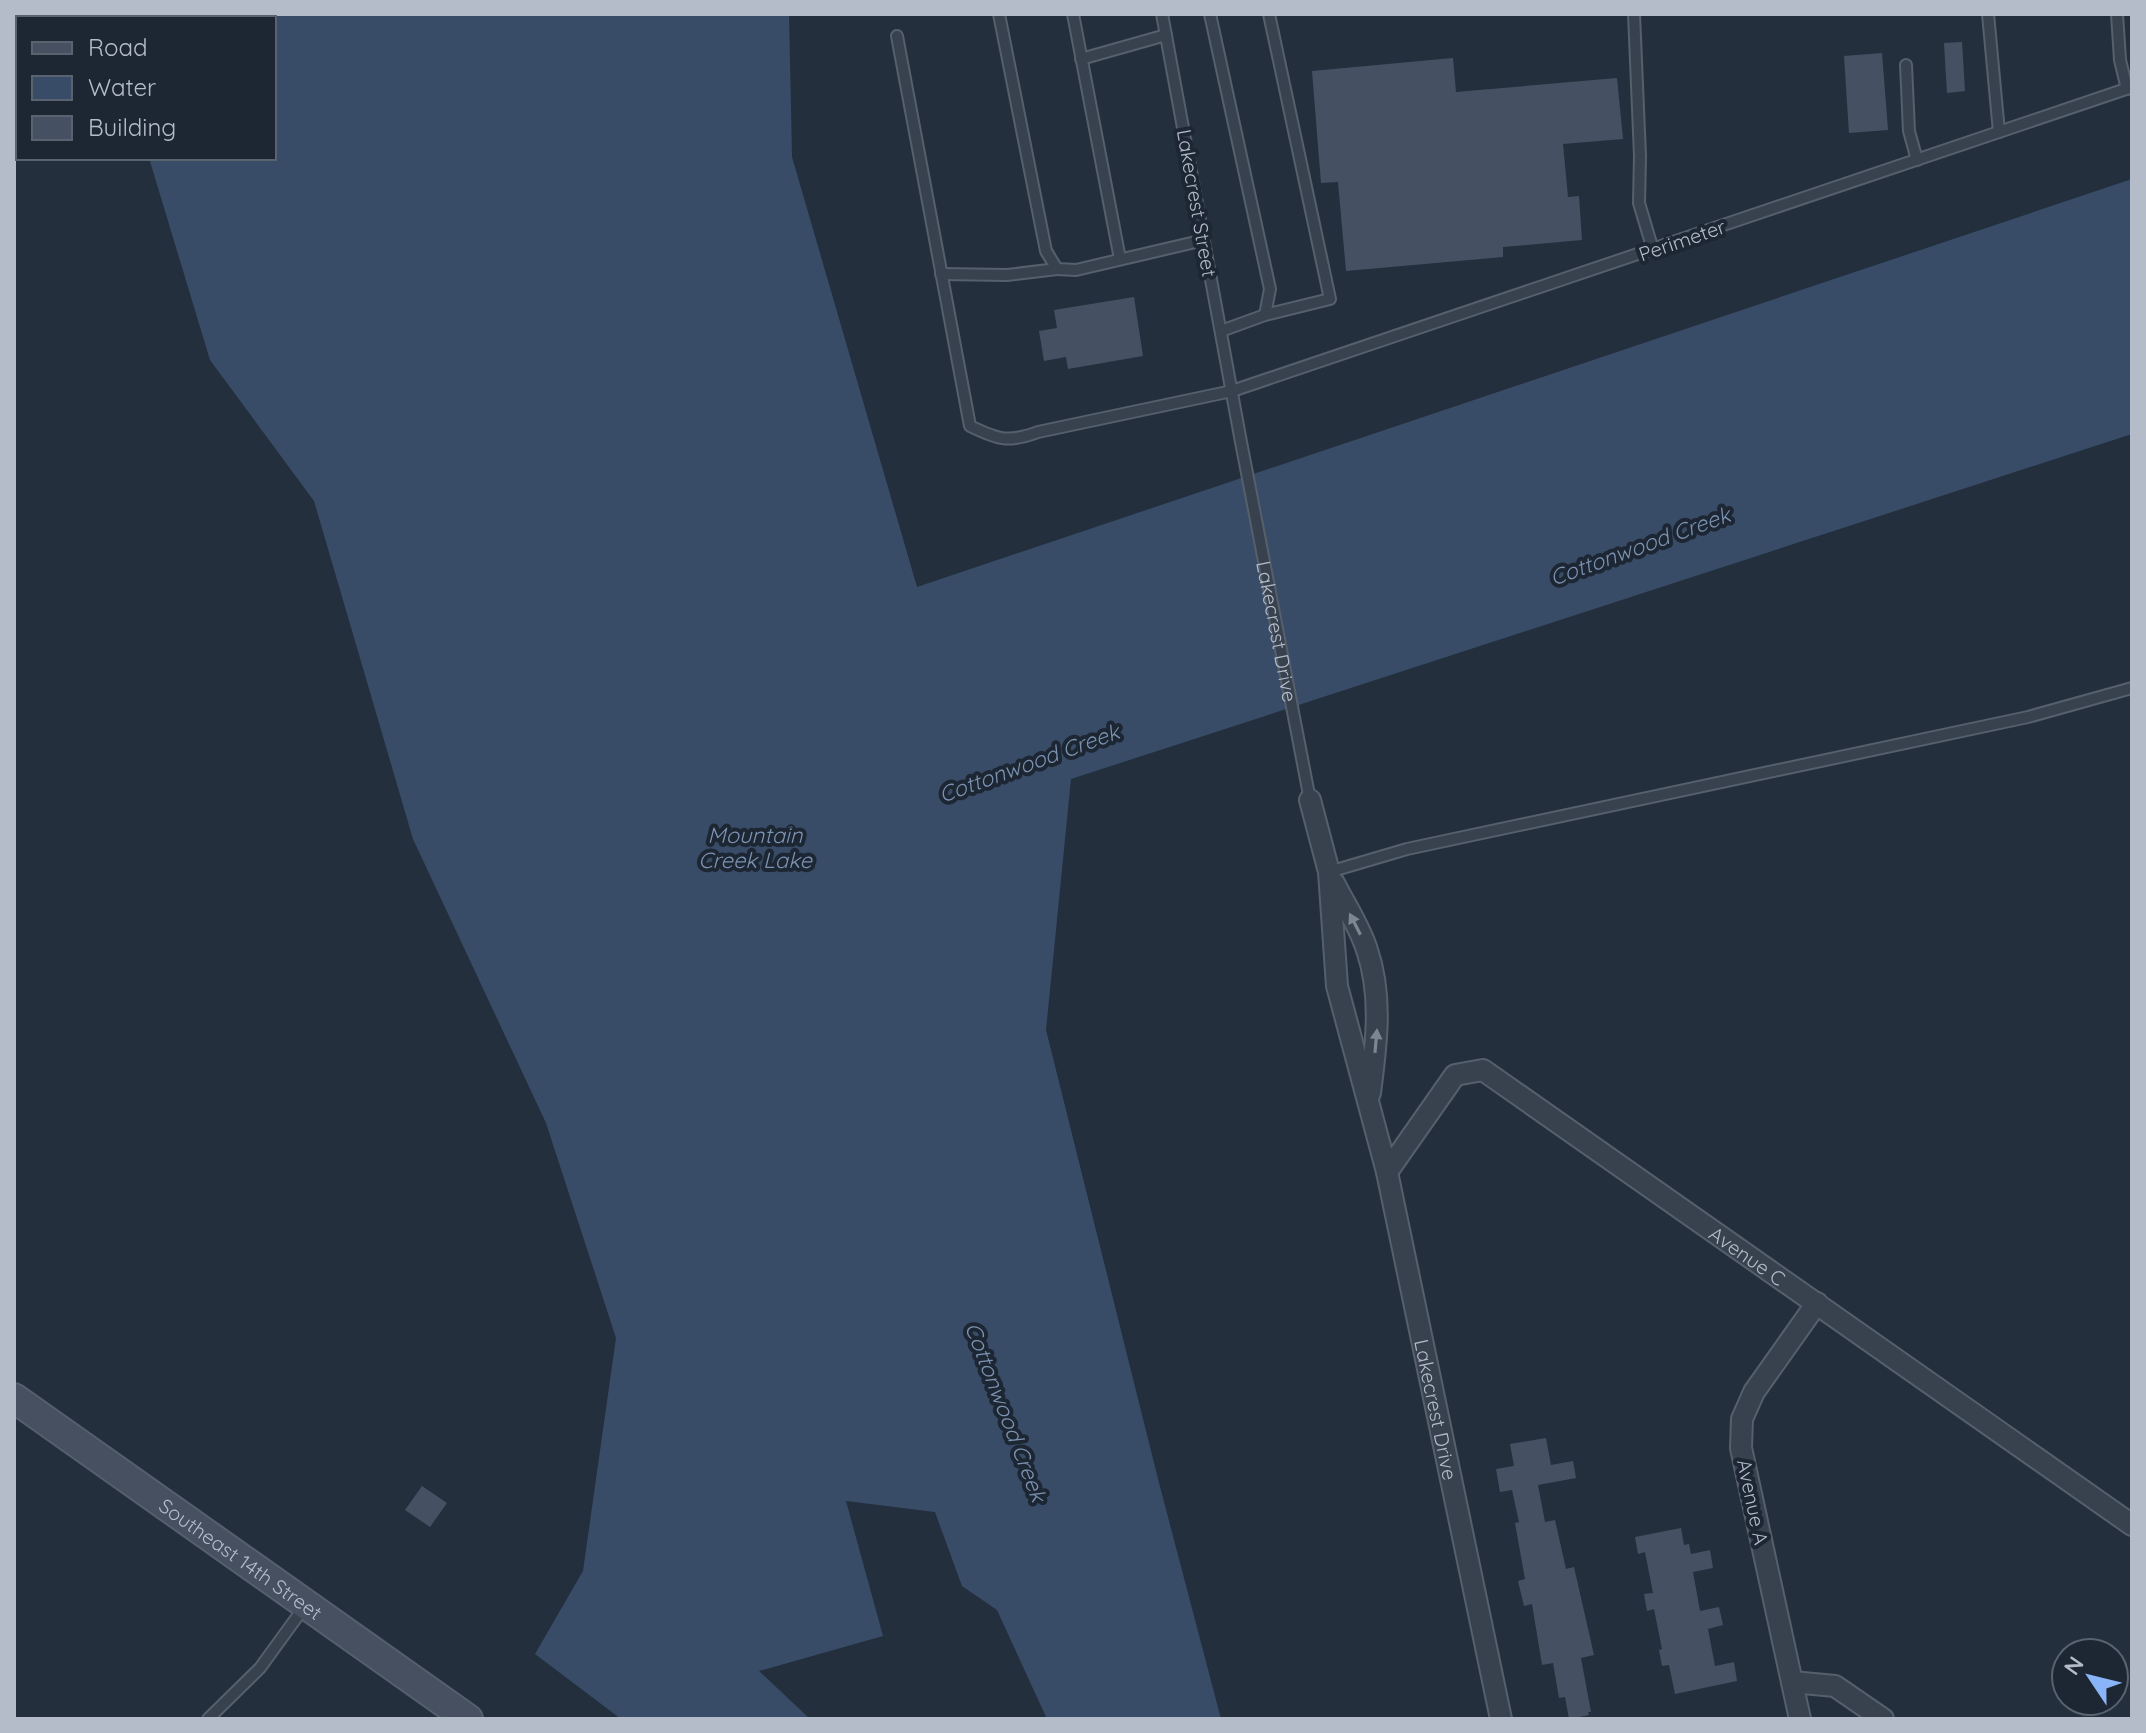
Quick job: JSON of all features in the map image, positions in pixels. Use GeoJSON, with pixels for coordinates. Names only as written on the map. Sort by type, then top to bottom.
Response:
{"type":"FeatureCollection","features":[{"type":"Feature","properties":{"kind":"street","name":"Lakecrest Drive"},"geometry":{"type":"LineString","coordinates":[[1310,800],[1329,872],[1337,986],[1387,1172],[1501,1719]]}},
{"type":"Feature","properties":{"kind":"street","name":"Lakecrest Drive"},"geometry":{"type":"LineString","coordinates":[[1329,872],[1367,948],[1375,978],[1377,1033],[1369,1103]]}},
{"type":"Feature","properties":{"kind":"street","name":"Avenue C"},"geometry":{"type":"LineString","coordinates":[[1387,1172],[1455,1075],[1483,1070],[2132,1525]]}},
{"type":"Feature","properties":{"kind":"street","name":"Avenue A"},"geometry":{"type":"LineString","coordinates":[[1800,1719],[1741,1448],[1742,1419],[1754,1392],[1817,1303]]}},
{"type":"Feature","properties":{"kind":"street","name":"Southeast 14th Street"},"geometry":{"type":"LineString","coordinates":[[14,1398],[468,1719]]}},
{"type":"Feature","properties":{"kind":"street"},"geometry":{"type":"LineString","coordinates":[[1792,1682],[1835,1686],[1883,1719]]}},
{"type":"Feature","properties":{"kind":"lane"},"geometry":{"type":"LineString","coordinates":[[999,14],[1046,251],[1057,269]]}},
{"type":"Feature","properties":{"kind":"lane"},"geometry":{"type":"LineString","coordinates":[[1073,14],[1120,259]]}},
{"type":"Feature","properties":{"kind":"lane","name":"Lakecrest Street"},"geometry":{"type":"LineString","coordinates":[[1162,14],[1232,391]]}},
{"type":"Feature","properties":{"kind":"lane"},"geometry":{"type":"LineString","coordinates":[[1210,14],[1270,289],[1265,315]]}},
{"type":"Feature","properties":{"kind":"lane"},"geometry":{"type":"LineString","coordinates":[[1221,331],[1265,315],[1330,299],[1269,14]]}},
{"type":"Feature","properties":{"kind":"lane"},"geometry":{"type":"LineString","coordinates":[[1634,14],[1639,203],[1653,250]]}},
{"type":"Feature","properties":{"kind":"lane"},"geometry":{"type":"LineString","coordinates":[[1988,14],[1999,132]]}},
{"type":"Feature","properties":{"kind":"lane"},"geometry":{"type":"LineString","coordinates":[[2117,14],[2120,60],[2129,88]]}},
{"type":"Feature","properties":{"kind":"lane"},"geometry":{"type":"LineString","coordinates":[[1081,59],[1166,35]]}},
{"type":"Feature","properties":{"kind":"lane"},"geometry":{"type":"LineString","coordinates":[[897,36],[941,274],[1007,275],[1076,270],[1204,240]]}},
{"type":"Feature","properties":{"kind":"lane"},"geometry":{"type":"LineString","coordinates":[[1906,65],[1909,131],[1917,160]]}},
{"type":"Feature","properties":{"kind":"lane","name":"Perimeter"},"geometry":{"type":"LineString","coordinates":[[941,274],[970,426],[996,438],[1020,439],[1038,432],[1232,391],[2129,88]]}},
{"type":"Feature","properties":{"kind":"lane","name":"Lakecrest Drive"},"geometry":{"type":"LineString","coordinates":[[1232,391],[1310,800]]}},
{"type":"Feature","properties":{"kind":"lane"},"geometry":{"type":"LineString","coordinates":[[1329,872],[1407,849],[2028,717],[2132,688]]}},
{"type":"Feature","properties":{"kind":"lane"},"geometry":{"type":"LineString","coordinates":[[208,1719],[260,1668],[306,1605]]}},
{"type":"Feature","properties":{"kind":"water","name":"Mountain Creek Lake"},"geometry":{"type":"Polygon","coordinates":[[[789,14],[792,157],[917,587],[2132,179],[2132,434],[1071,779],[1046,1030],[1221,1719],[1047,1719],[997,1610],[962,1586],[935,1512],[846,1501],[883,1636],[759,1671],[810,1719],[621,1719],[535,1654],[583,1571],[616,1338],[546,1123],[413,839],[314,501],[210,360],[150,160],[276,160],[276,16],[123,16],[789,14]]]}},
{"type":"Feature","properties":{"kind":"building"},"geometry":{"type":"Polygon","coordinates":[[[1962,42],[1965,91],[1947,93],[1944,43],[1962,42]]]}},
{"type":"Feature","properties":{"kind":"building"},"geometry":{"type":"Polygon","coordinates":[[[1882,53],[1888,130],[1849,133],[1844,56],[1882,53]]]}},
{"type":"Feature","properties":{"kind":"building"},"geometry":{"type":"Polygon","coordinates":[[[1453,58],[1456,92],[1617,78],[1623,139],[1563,144],[1568,197],[1579,196],[1582,240],[1503,247],[1503,257],[1346,271],[1338,182],[1321,183],[1312,71],[1453,58]]]}},
{"type":"Feature","properties":{"kind":"building"},"geometry":{"type":"Polygon","coordinates":[[[1134,297],[1143,356],[1068,369],[1066,357],[1044,361],[1039,331],[1057,328],[1054,310],[1134,297]]]}},
{"type":"Feature","properties":{"kind":"building"},"geometry":{"type":"Polygon","coordinates":[[[1546,1438],[1551,1465],[1573,1461],[1576,1478],[1538,1485],[1545,1522],[1555,1520],[1566,1569],[1574,1567],[1594,1655],[1581,1658],[1591,1712],[1569,1719],[1565,1697],[1559,1698],[1553,1663],[1542,1665],[1532,1604],[1524,1606],[1518,1581],[1525,1579],[1515,1523],[1519,1522],[1512,1490],[1500,1492],[1496,1469],[1514,1466],[1510,1444],[1546,1438]]]}},
{"type":"Feature","properties":{"kind":"building"},"geometry":{"type":"Polygon","coordinates":[[[422,1486],[447,1503],[430,1527],[405,1510],[422,1486]]]}},
{"type":"Feature","properties":{"kind":"building"},"geometry":{"type":"Polygon","coordinates":[[[1681,1528],[1684,1545],[1689,1544],[1691,1554],[1710,1550],[1713,1568],[1693,1572],[1700,1611],[1719,1607],[1723,1625],[1708,1629],[1715,1666],[1734,1662],[1737,1681],[1675,1694],[1669,1665],[1662,1666],[1654,1609],[1647,1611],[1644,1594],[1653,1593],[1645,1552],[1638,1554],[1635,1537],[1681,1528]]]}},
{"type":"Feature","properties":{"kind":"water label","name":"Cottonwood Creek"},"geometry":{"type":"Point","coordinates":[1640,546]}},
{"type":"Feature","properties":{"kind":"water label","name":"Cottonwood Creek"},"geometry":{"type":"Point","coordinates":[1029,763]}},
{"type":"Feature","properties":{"kind":"water label","name":"Cottonwood Creek"},"geometry":{"type":"Point","coordinates":[1006,1412]}}]}
